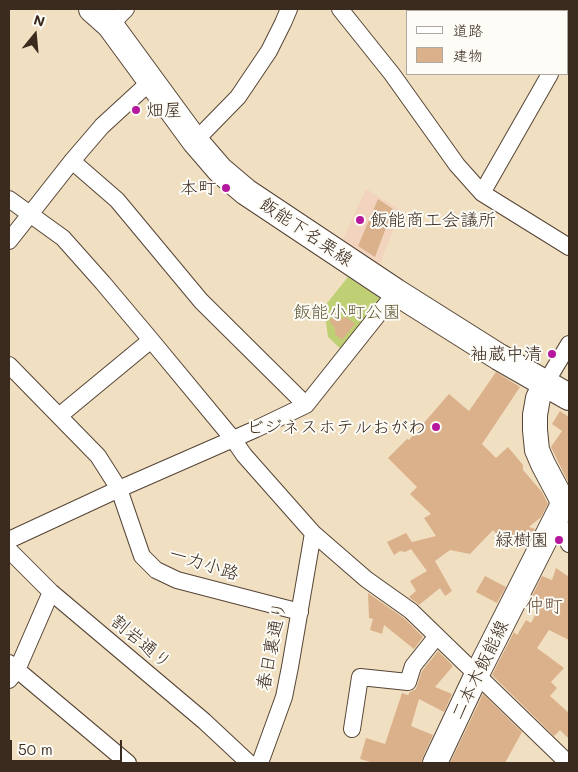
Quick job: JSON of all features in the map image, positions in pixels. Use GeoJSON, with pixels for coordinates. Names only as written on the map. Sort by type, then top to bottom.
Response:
{"type":"FeatureCollection","features":[{"type":"Feature","properties":{"kind":"main road","name":"飯能下名栗線"},"geometry":{"type":"LineString","coordinates":[[109,14],[151,82],[195,141],[220,170],[246,192],[396,292],[499,357],[569,397]]}},
{"type":"Feature","properties":{"kind":"main road"},"geometry":{"type":"LineString","coordinates":[[545,384],[538,398],[535,415],[537,450],[560,496],[563,513]]}},
{"type":"Feature","properties":{"kind":"main road","name":"二本木飯能線"},"geometry":{"type":"LineString","coordinates":[[436,763],[477,674],[563,513]]}},
{"type":"Feature","properties":{"kind":"street"},"geometry":{"type":"LineString","coordinates":[[195,141],[238,97],[269,51],[289,9]]}},
{"type":"Feature","properties":{"kind":"street"},"geometry":{"type":"LineString","coordinates":[[340,9],[392,74],[458,165],[482,193],[569,248]]}},
{"type":"Feature","properties":{"kind":"street"},"geometry":{"type":"LineString","coordinates":[[482,193],[549,75]]}},
{"type":"Feature","properties":{"kind":"street"},"geometry":{"type":"LineString","coordinates":[[9,241],[102,126],[151,82]]}},
{"type":"Feature","properties":{"kind":"street"},"geometry":{"type":"LineString","coordinates":[[72,161],[117,200],[201,301],[306,405]]}},
{"type":"Feature","properties":{"kind":"street"},"geometry":{"type":"LineString","coordinates":[[9,199],[63,238],[151,340],[233,439],[244,455],[314,533],[366,579],[411,611],[568,763]]}},
{"type":"Feature","properties":{"kind":"street"},"geometry":{"type":"LineString","coordinates":[[9,540],[306,405],[396,292]]}},
{"type":"Feature","properties":{"kind":"street"},"geometry":{"type":"LineString","coordinates":[[59,416],[151,340]]}},
{"type":"Feature","properties":{"kind":"street"},"geometry":{"type":"LineString","coordinates":[[545,384],[569,344]]}},
{"type":"Feature","properties":{"kind":"street","name":"一力小路"},"geometry":{"type":"LineString","coordinates":[[9,365],[98,456],[119,489],[142,556],[156,570],[177,580],[300,612]]}},
{"type":"Feature","properties":{"kind":"street"},"geometry":{"type":"LineString","coordinates":[[563,513],[569,544]]}},
{"type":"Feature","properties":{"kind":"street","name":"春日裏通り"},"geometry":{"type":"LineString","coordinates":[[260,763],[284,697],[314,533]]}},
{"type":"Feature","properties":{"kind":"street","name":"割岩通り"},"geometry":{"type":"LineString","coordinates":[[9,550],[51,592],[204,721],[249,763]]}},
{"type":"Feature","properties":{"kind":"street"},"geometry":{"type":"LineString","coordinates":[[51,592],[12,671],[128,763]]}},
{"type":"Feature","properties":{"kind":"street"},"geometry":{"type":"LineString","coordinates":[[352,729],[360,677],[408,682],[413,666],[438,636]]}},
{"type":"Feature","properties":{"kind":"shaded area","name":"飯能商工会議所"},"geometry":{"type":"Polygon","coordinates":[[[366,189],[401,210],[377,272],[339,248],[366,189]]]}},
{"type":"Feature","properties":{"kind":"green space","name":"飯能小町公園"},"geometry":{"type":"Polygon","coordinates":[[[348,277],[381,299],[343,351],[328,337],[324,307],[348,277]]]}},
{"type":"Feature","properties":{"kind":"building"},"geometry":{"type":"Polygon","coordinates":[[[378,199],[393,209],[375,257],[358,246],[378,199]]]}},
{"type":"Feature","properties":{"kind":"building"},"geometry":{"type":"Polygon","coordinates":[[[336,313],[343,319],[345,316],[355,324],[342,340],[335,334],[335,328],[329,321],[336,313]]]}},
{"type":"Feature","properties":{"kind":"building"},"geometry":{"type":"Polygon","coordinates":[[[496,372],[520,387],[482,444],[496,458],[508,447],[523,465],[523,470],[542,492],[548,504],[541,517],[529,527],[535,529],[531,537],[520,546],[510,535],[503,541],[493,530],[470,554],[450,550],[435,561],[452,591],[445,596],[440,588],[419,605],[409,597],[416,591],[410,581],[427,571],[411,549],[405,552],[400,551],[394,555],[387,542],[406,533],[412,542],[436,536],[424,518],[431,514],[410,494],[417,487],[388,458],[407,439],[409,440],[449,394],[469,411],[496,372]]]}},
{"type":"Feature","properties":{"kind":"building"},"geometry":{"type":"Polygon","coordinates":[[[560,411],[569,417],[569,484],[551,447],[562,431],[552,424],[560,411]]]}},
{"type":"Feature","properties":{"kind":"building"},"geometry":{"type":"Polygon","coordinates":[[[556,568],[569,577],[569,640],[549,630],[537,648],[564,668],[551,682],[557,688],[550,696],[569,713],[569,739],[560,730],[554,736],[492,675],[514,632],[517,635],[526,620],[531,623],[543,600],[532,596],[542,576],[552,580],[556,568]]]}},
{"type":"Feature","properties":{"kind":"building"},"geometry":{"type":"Polygon","coordinates":[[[485,576],[506,587],[497,603],[476,592],[485,576]]]}},
{"type":"Feature","properties":{"kind":"building"},"geometry":{"type":"Polygon","coordinates":[[[368,593],[405,619],[423,637],[414,649],[384,625],[382,634],[370,630],[373,619],[369,618],[368,593]]]}},
{"type":"Feature","properties":{"kind":"building"},"geometry":{"type":"Polygon","coordinates":[[[438,651],[453,666],[435,687],[452,694],[444,712],[419,699],[411,726],[433,735],[421,763],[374,763],[360,759],[366,738],[385,744],[402,693],[408,695],[416,689],[422,671],[438,651]]]}},
{"type":"Feature","properties":{"kind":"building"},"geometry":{"type":"Polygon","coordinates":[[[483,694],[522,732],[505,763],[450,763],[483,694]]]}},
{"type":"Feature","properties":{"kind":"place","name":"畑屋"},"geometry":{"type":"Point","coordinates":[136,110]}},
{"type":"Feature","properties":{"kind":"place","name":"本町"},"geometry":{"type":"Point","coordinates":[226,188]}},
{"type":"Feature","properties":{"kind":"place","name":"飯能商工会議所"},"geometry":{"type":"Point","coordinates":[360,220]}},
{"type":"Feature","properties":{"kind":"place","name":"袖蔵中清"},"geometry":{"type":"Point","coordinates":[552,354]}},
{"type":"Feature","properties":{"kind":"place","name":"ビジネスホテルおがわ"},"geometry":{"type":"Point","coordinates":[436,427]}},
{"type":"Feature","properties":{"kind":"place","name":"緑樹園"},"geometry":{"type":"Point","coordinates":[559,540]}},
{"type":"Feature","properties":{"kind":"district","name":"仲町"},"geometry":{"type":"Point","coordinates":[544,606]}}]}
